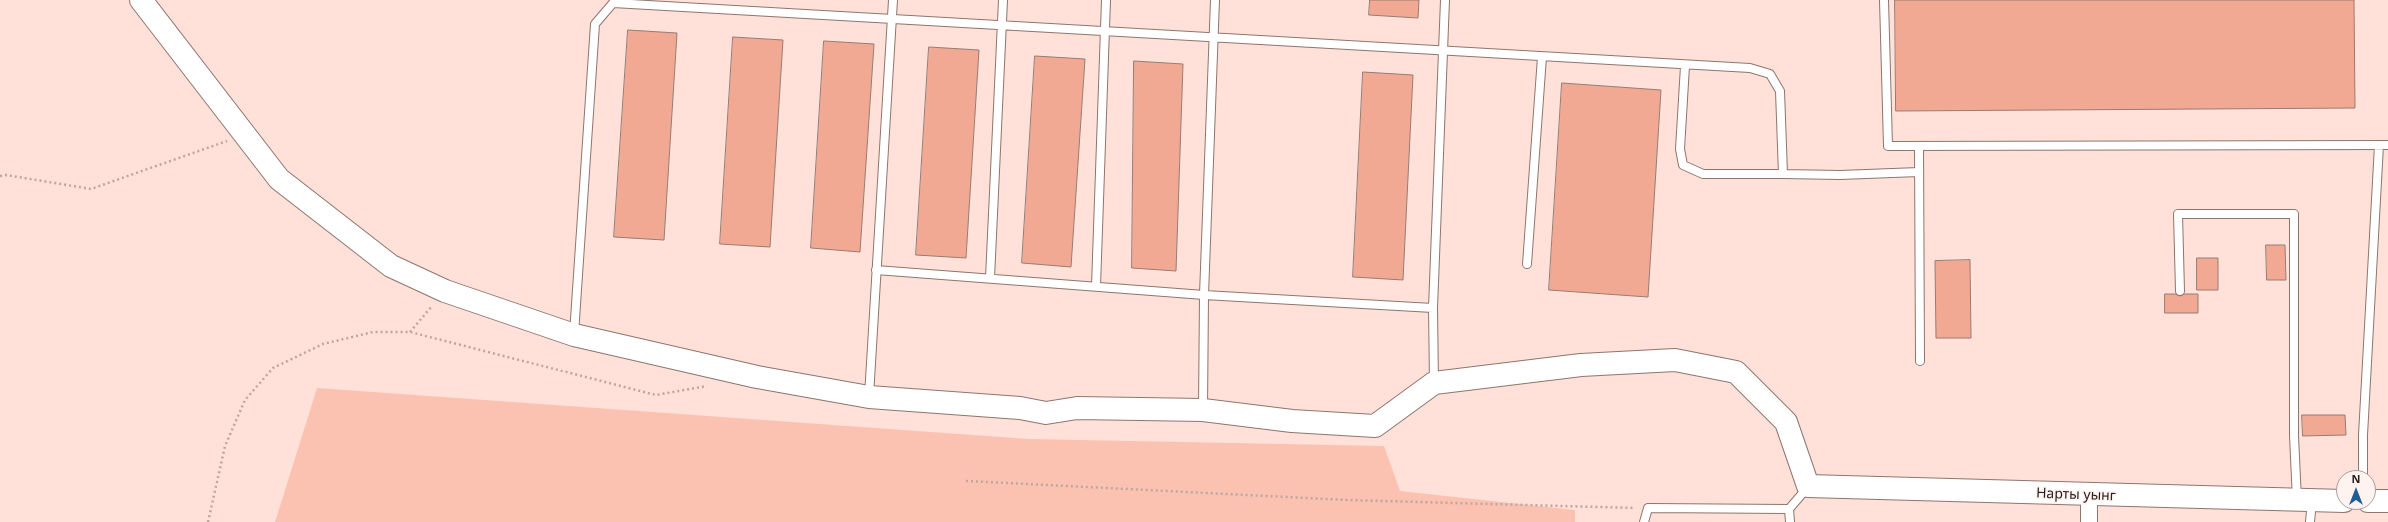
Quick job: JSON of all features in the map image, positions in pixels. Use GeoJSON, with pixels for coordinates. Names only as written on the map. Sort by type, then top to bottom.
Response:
{"type":"FeatureCollection","features":[{"type":"Feature","properties":{"kind":"street"},"geometry":{"type":"LineString","coordinates":[[141,0],[279,179],[391,266],[444,291],[574,335],[757,377],[869,397],[1020,408],[1046,413],[1077,408],[1203,410],[1292,421],[1374,426],[1434,383],[1582,365],[1675,360],[1736,372],[1786,422],[1808,486]]}},
{"type":"Feature","properties":{"kind":"street","name":"Нарты уынг"},"geometry":{"type":"LineString","coordinates":[[1808,486],[2336,501]]}},
{"type":"Feature","properties":{"kind":"street"},"geometry":{"type":"LineString","coordinates":[[2089,495],[2089,522]]}},
{"type":"Feature","properties":{"kind":"street"},"geometry":{"type":"LineString","coordinates":[[2376,501],[2388,501]]}},
{"type":"Feature","properties":{"kind":"lane"},"geometry":{"type":"LineString","coordinates":[[869,397],[893,0]]}},
{"type":"Feature","properties":{"kind":"lane"},"geometry":{"type":"LineString","coordinates":[[990,278],[1003,0]]}},
{"type":"Feature","properties":{"kind":"lane"},"geometry":{"type":"LineString","coordinates":[[1096,286],[1106,0]]}},
{"type":"Feature","properties":{"kind":"lane"},"geometry":{"type":"LineString","coordinates":[[1203,410],[1204,295],[1216,0]]}},
{"type":"Feature","properties":{"kind":"lane"},"geometry":{"type":"LineString","coordinates":[[1434,383],[1433,308],[1445,0]]}},
{"type":"Feature","properties":{"kind":"lane"},"geometry":{"type":"LineString","coordinates":[[1884,0],[1888,146],[2388,145]]}},
{"type":"Feature","properties":{"kind":"lane"},"geometry":{"type":"LineString","coordinates":[[574,335],[595,24],[612,3],[892,17],[1002,25],[1442,50],[1685,66],[1750,68],[1770,74],[1780,91],[1783,174]]}},
{"type":"Feature","properties":{"kind":"lane"},"geometry":{"type":"LineString","coordinates":[[1527,264],[1542,57]]}},
{"type":"Feature","properties":{"kind":"lane"},"geometry":{"type":"LineString","coordinates":[[1685,66],[1680,149],[1683,165],[1703,174],[1840,175],[1919,172]]}},
{"type":"Feature","properties":{"kind":"lane"},"geometry":{"type":"LineString","coordinates":[[2363,470],[2363,435],[2379,145]]}},
{"type":"Feature","properties":{"kind":"lane"},"geometry":{"type":"LineString","coordinates":[[1919,146],[1920,361]]}},
{"type":"Feature","properties":{"kind":"lane"},"geometry":{"type":"LineString","coordinates":[[2180,291],[2178,214],[2294,214],[2294,436],[2304,500],[2310,522]]}},
{"type":"Feature","properties":{"kind":"lane"},"geometry":{"type":"LineString","coordinates":[[876,270],[1204,295],[1433,308]]}},
{"type":"Feature","properties":{"kind":"lane"},"geometry":{"type":"LineString","coordinates":[[1790,522],[1789,509],[1808,486]]}},
{"type":"Feature","properties":{"kind":"lane"},"geometry":{"type":"LineString","coordinates":[[1644,522],[1648,508],[1789,509]]}},
{"type":"Feature","properties":{"kind":"path"},"geometry":{"type":"LineString","coordinates":[[0,176],[6,174],[91,189],[245,135]]}},
{"type":"Feature","properties":{"kind":"path"},"geometry":{"type":"LineString","coordinates":[[410,332],[444,291]]}},
{"type":"Feature","properties":{"kind":"path"},"geometry":{"type":"LineString","coordinates":[[208,522],[225,446],[245,400],[273,368],[323,344],[374,332],[410,332],[656,395],[711,385]]}},
{"type":"Feature","properties":{"kind":"path"},"geometry":{"type":"LineString","coordinates":[[966,481],[1338,500],[1648,508]]}},
{"type":"Feature","properties":{"kind":"shaded area"},"geometry":{"type":"Polygon","coordinates":[[[317,388],[1029,439],[1384,446],[1400,491],[1575,510],[1575,522],[275,522],[317,388]]]}},
{"type":"Feature","properties":{"kind":"building"},"geometry":{"type":"Polygon","coordinates":[[[1370,0],[1419,0],[1418,18],[1369,15],[1370,0]]]}},
{"type":"Feature","properties":{"kind":"building"},"geometry":{"type":"Polygon","coordinates":[[[1895,0],[2354,0],[2355,108],[1896,111],[1895,0]]]}},
{"type":"Feature","properties":{"kind":"building"},"geometry":{"type":"Polygon","coordinates":[[[628,30],[677,33],[664,240],[614,237],[628,30]]]}},
{"type":"Feature","properties":{"kind":"building"},"geometry":{"type":"Polygon","coordinates":[[[733,37],[783,40],[770,247],[720,244],[733,37]]]}},
{"type":"Feature","properties":{"kind":"building"},"geometry":{"type":"Polygon","coordinates":[[[824,41],[874,44],[860,252],[811,248],[824,41]]]}},
{"type":"Feature","properties":{"kind":"building"},"geometry":{"type":"Polygon","coordinates":[[[929,47],[979,50],[966,258],[916,255],[929,47]]]}},
{"type":"Feature","properties":{"kind":"building"},"geometry":{"type":"Polygon","coordinates":[[[1035,56],[1085,59],[1071,267],[1022,263],[1035,56]]]}},
{"type":"Feature","properties":{"kind":"building"},"geometry":{"type":"Polygon","coordinates":[[[1134,61],[1183,64],[1176,271],[1132,268],[1134,61]]]}},
{"type":"Feature","properties":{"kind":"building"},"geometry":{"type":"Polygon","coordinates":[[[1363,72],[1413,75],[1403,280],[1353,277],[1363,72]]]}},
{"type":"Feature","properties":{"kind":"building"},"geometry":{"type":"Polygon","coordinates":[[[1562,83],[1661,90],[1648,297],[1549,290],[1562,83]]]}},
{"type":"Feature","properties":{"kind":"building"},"geometry":{"type":"Polygon","coordinates":[[[2266,245],[2285,245],[2286,280],[2267,280],[2266,245]]]}},
{"type":"Feature","properties":{"kind":"building"},"geometry":{"type":"Polygon","coordinates":[[[2197,258],[2218,258],[2218,290],[2197,290],[2197,258]]]}},
{"type":"Feature","properties":{"kind":"building"},"geometry":{"type":"Polygon","coordinates":[[[1970,260],[1971,338],[1936,338],[1935,261],[1970,260]]]}},
{"type":"Feature","properties":{"kind":"building"},"geometry":{"type":"Polygon","coordinates":[[[2165,294],[2175,294],[2180,296],[2184,294],[2198,294],[2198,313],[2165,313],[2165,294]]]}},
{"type":"Feature","properties":{"kind":"building"},"geometry":{"type":"Polygon","coordinates":[[[2302,415],[2345,415],[2346,435],[2303,436],[2302,415]]]}}]}
